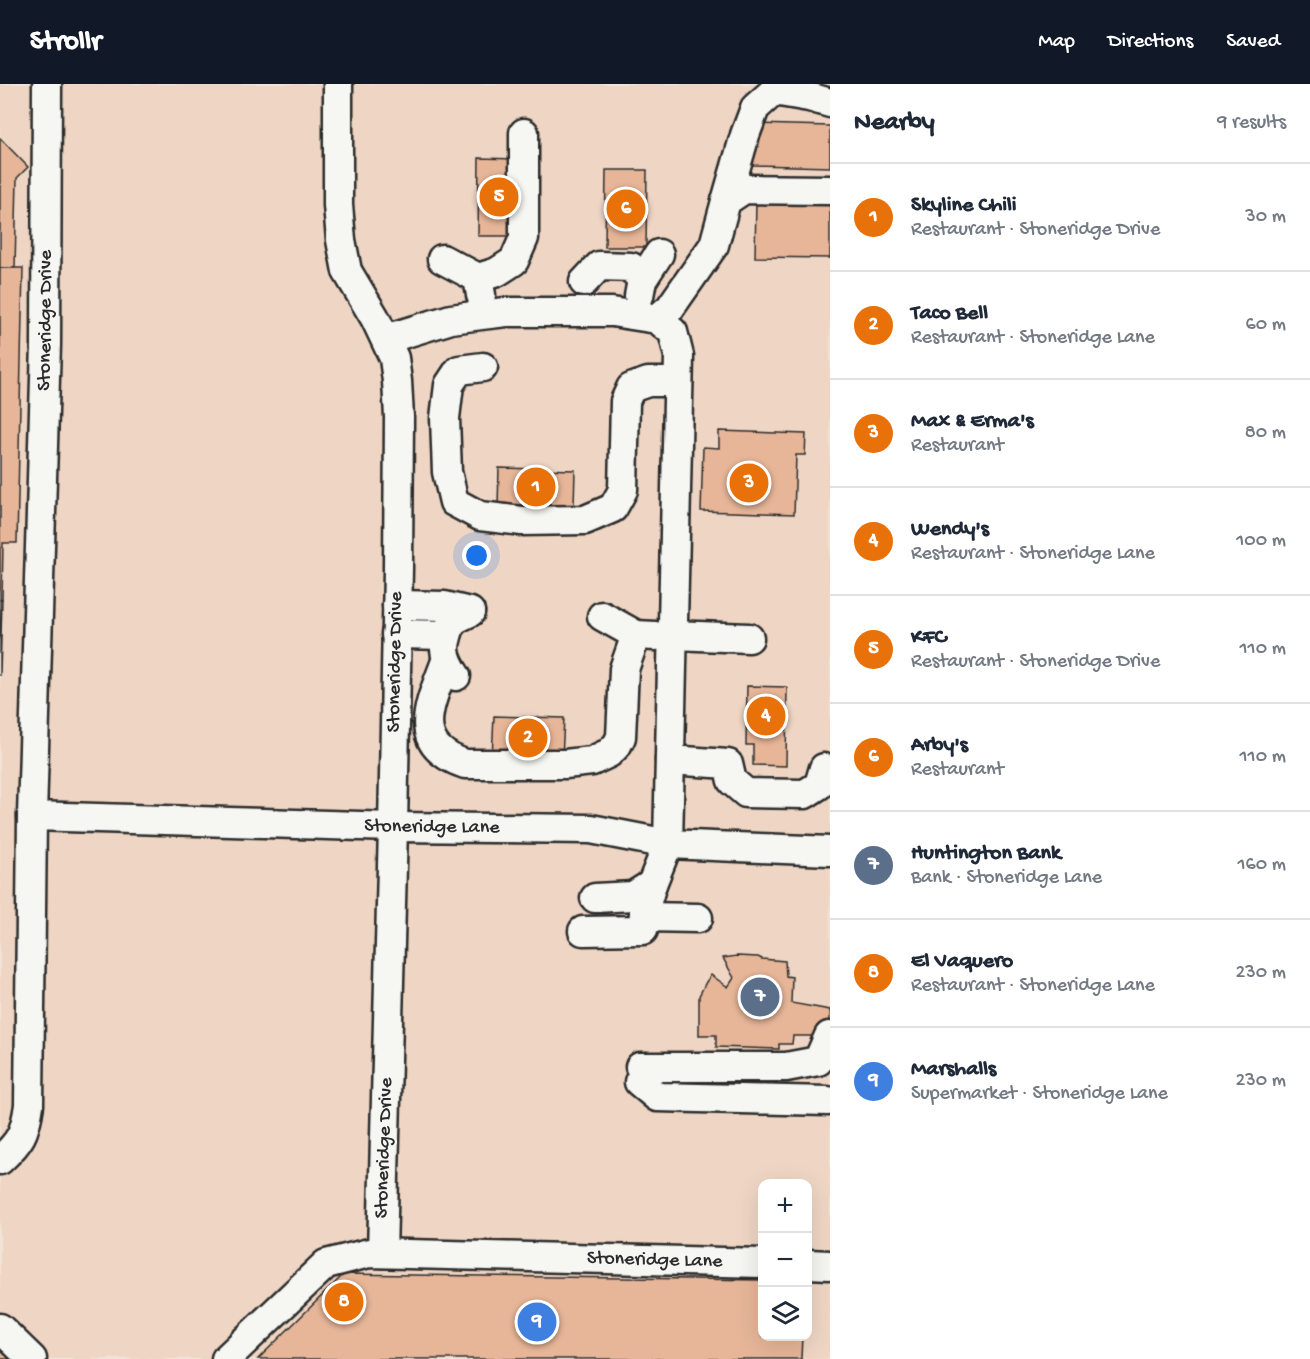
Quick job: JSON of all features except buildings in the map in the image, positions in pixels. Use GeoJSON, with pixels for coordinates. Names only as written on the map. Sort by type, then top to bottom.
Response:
{"type":"FeatureCollection","features":[{"type":"Feature","properties":{"kind":"street","name":"Stoneridge Drive"},"geometry":{"type":"LineString","coordinates":[[0,1160],[15,1146],[26,1127],[29,1106],[32,816],[46,344],[47,84]]}},
{"type":"Feature","properties":{"kind":"street","name":"Stoneridge Drive"},"geometry":{"type":"LineString","coordinates":[[338,84],[338,205],[341,240],[347,271],[375,318],[394,358],[399,417],[393,827],[382,1253]]}},
{"type":"Feature","properties":{"kind":"street"},"geometry":{"type":"LineString","coordinates":[[647,317],[669,308],[714,245],[754,108],[774,88],[830,103]]}},
{"type":"Feature","properties":{"kind":"street"},"geometry":{"type":"LineString","coordinates":[[481,315],[480,292],[488,275],[514,261],[524,238],[524,133]]}},
{"type":"Feature","properties":{"kind":"street"},"geometry":{"type":"LineString","coordinates":[[726,201],[744,189],[830,190]]}},
{"type":"Feature","properties":{"kind":"street"},"geometry":{"type":"LineString","coordinates":[[581,312],[586,249]]}},
{"type":"Feature","properties":{"kind":"street"},"geometry":{"type":"LineString","coordinates":[[642,280],[659,254]]}},
{"type":"Feature","properties":{"kind":"street"},"geometry":{"type":"LineString","coordinates":[[442,259],[488,275]]}},
{"type":"Feature","properties":{"kind":"street"},"geometry":{"type":"LineString","coordinates":[[584,282],[599,266],[631,267],[642,280],[647,317]]}},
{"type":"Feature","properties":{"kind":"street"},"geometry":{"type":"LineString","coordinates":[[386,339],[451,320],[506,312],[612,312],[647,317],[673,332],[679,356],[668,844],[652,884],[644,912],[643,930],[583,931]]}},
{"type":"Feature","properties":{"kind":"street"},"geometry":{"type":"LineString","coordinates":[[483,367],[459,370],[449,385],[445,422],[447,472],[454,502],[480,516],[522,521],[585,520],[613,508],[623,490],[625,401],[631,388],[648,382],[678,382]]}},
{"type":"Feature","properties":{"kind":"street"},"geometry":{"type":"LineString","coordinates":[[399,417],[445,422]]}},
{"type":"Feature","properties":{"kind":"street"},"geometry":{"type":"LineString","coordinates":[[397,605],[445,606],[470,612],[452,621],[450,658],[432,702],[428,732],[432,743],[441,753],[465,764],[565,764],[592,760],[609,753],[621,737],[615,674],[636,635]]}},
{"type":"Feature","properties":{"kind":"street"},"geometry":{"type":"LineString","coordinates":[[602,616],[636,635],[749,638]]}},
{"type":"Feature","properties":{"kind":"street"},"geometry":{"type":"LineString","coordinates":[[396,634],[450,658]]}},
{"type":"Feature","properties":{"kind":"street"},"geometry":{"type":"LineString","coordinates":[[670,760],[728,764],[732,781],[746,793],[805,794],[819,785],[824,768]]}},
{"type":"Feature","properties":{"kind":"street","name":"Stoneridge Lane"},"geometry":{"type":"LineString","coordinates":[[32,816],[393,827],[591,829],[668,844],[830,851]]}},
{"type":"Feature","properties":{"kind":"street"},"geometry":{"type":"LineString","coordinates":[[595,898],[633,897],[652,884]]}},
{"type":"Feature","properties":{"kind":"street"},"geometry":{"type":"LineString","coordinates":[[644,917],[698,918]]}},
{"type":"Feature","properties":{"kind":"street"},"geometry":{"type":"LineString","coordinates":[[828,1101],[657,1097],[640,1074],[786,1067],[818,1061],[829,1036]]}},
{"type":"Feature","properties":{"kind":"street","name":"Stoneridge Lane"},"geometry":{"type":"LineString","coordinates":[[226,1359],[326,1264],[369,1253],[758,1263]]}},
{"type":"Feature","properties":{"kind":"street"},"geometry":{"type":"LineString","coordinates":[[0,1328],[33,1359]]}},
{"type":"Feature","properties":{"kind":"shaded area"},"geometry":{"type":"Polygon","coordinates":[[[0,84],[830,84],[830,1359],[0,1359],[0,84]]]}},
{"type":"Feature","properties":{"kind":"place","name":"KFC"},"geometry":{"type":"Point","coordinates":[499,197]}},
{"type":"Feature","properties":{"kind":"place","name":"Arby's"},"geometry":{"type":"Point","coordinates":[626,209]}},
{"type":"Feature","properties":{"kind":"place","name":"Max & Erma's"},"geometry":{"type":"Point","coordinates":[749,483]}},
{"type":"Feature","properties":{"kind":"place","name":"Skyline Chili"},"geometry":{"type":"Point","coordinates":[536,487]}},
{"type":"Feature","properties":{"kind":"place","name":"Wendy's"},"geometry":{"type":"Point","coordinates":[766,716]}},
{"type":"Feature","properties":{"kind":"place","name":"Taco Bell"},"geometry":{"type":"Point","coordinates":[528,738]}},
{"type":"Feature","properties":{"kind":"place","name":"Huntington Bank"},"geometry":{"type":"Point","coordinates":[760,997]}},
{"type":"Feature","properties":{"kind":"place","name":"El Vaquero"},"geometry":{"type":"Point","coordinates":[344,1302]}},
{"type":"Feature","properties":{"kind":"place","name":"Marshalls"},"geometry":{"type":"Point","coordinates":[537,1322]}}]}
